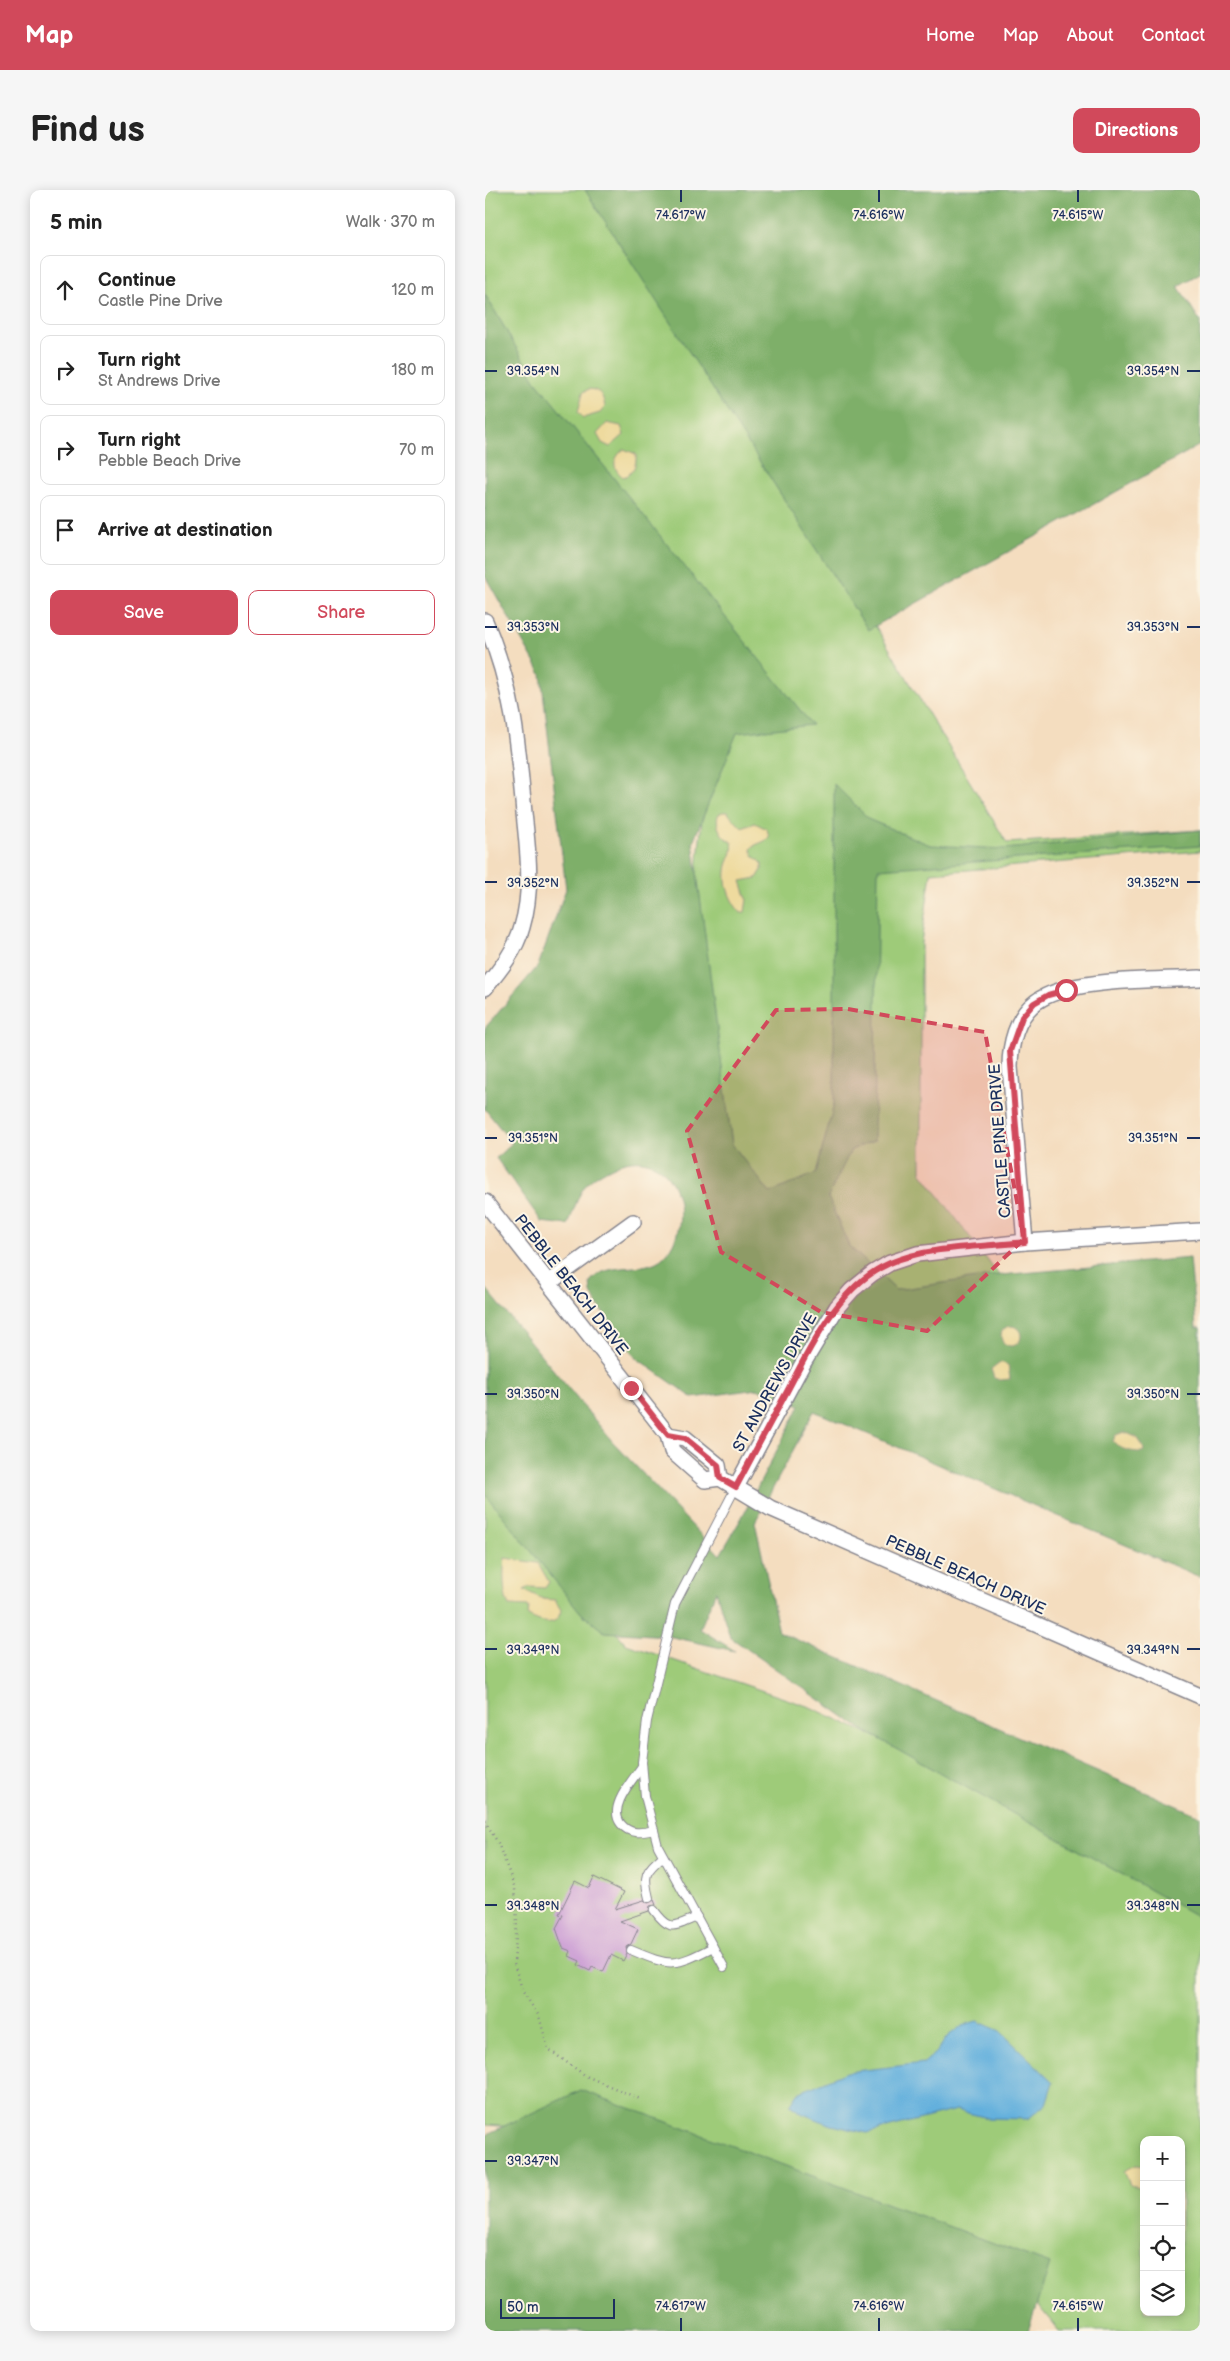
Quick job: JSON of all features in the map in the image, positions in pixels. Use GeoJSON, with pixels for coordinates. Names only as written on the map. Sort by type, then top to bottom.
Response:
{"type":"FeatureCollection","features":[{"type":"Feature","properties":{"kind":"street"},"geometry":{"type":"LineString","coordinates":[[485,620],[502,663],[516,724],[529,876],[526,909],[516,943],[508,959],[485,988]]}},
{"type":"Feature","properties":{"kind":"street","name":"CASTLE PINE DRIVE"},"geometry":{"type":"LineString","coordinates":[[1025,1242],[1010,1068],[1010,1051],[1022,1017],[1034,1003],[1048,995],[1066,990],[1089,985],[1200,978]]}},
{"type":"Feature","properties":{"kind":"street","name":"PEBBLE BEACH DRIVE"},"geometry":{"type":"LineString","coordinates":[[485,1202],[550,1282],[592,1340],[668,1435],[685,1438],[712,1460],[718,1465],[720,1478],[770,1508],[1200,1696]]}},
{"type":"Feature","properties":{"kind":"street"},"geometry":{"type":"LineString","coordinates":[[550,1282],[633,1222]]}},
{"type":"Feature","properties":{"kind":"street","name":"ST ANDREWS DRIVE"},"geometry":{"type":"LineString","coordinates":[[736,1487],[820,1332],[852,1290],[873,1273],[890,1263],[917,1254],[1025,1242],[1200,1231]]}},
{"type":"Feature","properties":{"kind":"lane","name":"ST ANDREWS DRIVE"},"geometry":{"type":"LineString","coordinates":[[724,1966],[663,1856],[653,1830],[645,1796],[642,1766],[647,1721],[675,1604],[736,1487]]}},
{"type":"Feature","properties":{"kind":"lane"},"geometry":{"type":"LineString","coordinates":[[642,1766],[622,1796],[617,1814],[620,1823],[627,1830],[638,1833],[653,1830]]}},
{"type":"Feature","properties":{"kind":"lane"},"geometry":{"type":"LineString","coordinates":[[649,1898],[645,1876],[649,1869],[663,1856]]}},
{"type":"Feature","properties":{"kind":"lane"},"geometry":{"type":"LineString","coordinates":[[653,1910],[664,1924],[671,1926],[697,1918]]}},
{"type":"Feature","properties":{"kind":"lane"},"geometry":{"type":"LineString","coordinates":[[631,1950],[657,1961],[674,1964],[692,1958],[713,1947]]}},
{"type":"Feature","properties":{"kind":"path"},"geometry":{"type":"LineString","coordinates":[[485,1821],[499,1842],[515,1888],[517,1922],[513,1964],[523,1992],[539,2016],[548,2049],[586,2076],[640,2099]]}},
{"type":"Feature","properties":{"kind":"highlighted area"},"geometry":{"type":"Polygon","coordinates":[[[848,1009],[985,1032],[1024,1239],[927,1331],[821,1312],[721,1252],[687,1131],[776,1010],[848,1009]]]}},
{"type":"Feature","properties":{"kind":"green space"},"geometry":{"type":"Polygon","coordinates":[[[485,190],[611,190],[1007,843],[1200,830],[1200,851],[931,873],[921,943],[921,1172],[1013,1294],[776,1300],[682,1020],[702,820],[750,680],[485,326],[485,190]]]}},
{"type":"Feature","properties":{"kind":"green space"},"geometry":{"type":"Polygon","coordinates":[[[585,190],[1200,190],[1200,273],[1178,286],[1200,321],[1200,445],[868,630],[585,190]]]}},
{"type":"Feature","properties":{"kind":"green space"},"geometry":{"type":"Polygon","coordinates":[[[485,294],[535,380],[812,725],[737,733],[693,842],[732,1144],[770,1193],[816,1173],[834,1104],[834,784],[870,820],[930,845],[1004,849],[1200,830],[1200,846],[878,869],[874,1141],[851,1150],[828,1197],[849,1246],[896,1290],[990,1276],[1190,1258],[1196,1328],[1200,1328],[1200,1577],[814,1411],[755,1522],[779,1632],[1200,1816],[1200,1918],[860,1728],[730,1637],[716,1591],[700,1629],[735,1651],[668,1636],[604,1632],[581,1613],[485,1494],[485,1287],[612,1441],[720,1555],[800,1406],[757,1389],[693,1398],[635,1357],[595,1301],[591,1292],[590,1282],[598,1275],[608,1270],[651,1264],[660,1260],[668,1252],[677,1235],[680,1217],[678,1199],[672,1183],[662,1171],[649,1163],[632,1161],[602,1172],[584,1188],[578,1198],[568,1225],[542,1222],[496,1158],[512,1143],[485,1109],[485,1028],[538,966],[566,889],[541,674],[485,576],[485,294]]]}},
{"type":"Feature","properties":{"kind":"green space"},"geometry":{"type":"Polygon","coordinates":[[[485,1470],[626,1644],[810,1707],[1200,1885],[1200,2331],[1059,2331],[983,2239],[579,2131],[485,2125],[485,1470]]]}},
{"type":"Feature","properties":{"kind":"green space"},"geometry":{"type":"Polygon","coordinates":[[[581,2090],[1050,2264],[1028,2331],[485,2331],[485,2135],[581,2090]]]}},
{"type":"Feature","properties":{"kind":"sand"},"geometry":{"type":"Polygon","coordinates":[[[589,389],[601,394],[605,407],[600,413],[583,418],[578,412],[583,392],[589,389]]]}},
{"type":"Feature","properties":{"kind":"sand"},"geometry":{"type":"Polygon","coordinates":[[[607,423],[621,426],[624,435],[610,447],[602,443],[597,434],[607,423]]]}},
{"type":"Feature","properties":{"kind":"sand"},"geometry":{"type":"Polygon","coordinates":[[[624,449],[636,454],[636,458],[632,471],[623,477],[615,467],[615,463],[624,449]]]}},
{"type":"Feature","properties":{"kind":"sand"},"geometry":{"type":"Polygon","coordinates":[[[722,812],[727,812],[742,828],[755,823],[767,829],[769,837],[751,849],[753,855],[762,863],[762,870],[757,878],[741,881],[747,899],[745,912],[741,913],[728,891],[726,871],[732,851],[732,842],[725,837],[718,827],[718,815],[722,812]]]}},
{"type":"Feature","properties":{"kind":"sand"},"geometry":{"type":"Polygon","coordinates":[[[1011,1326],[1018,1329],[1021,1336],[1018,1343],[1011,1346],[1004,1343],[1001,1336],[1004,1329],[1011,1326]]]}},
{"type":"Feature","properties":{"kind":"sand"},"geometry":{"type":"Polygon","coordinates":[[[1000,1362],[1008,1365],[1010,1379],[1000,1380],[994,1378],[991,1369],[1000,1362]]]}},
{"type":"Feature","properties":{"kind":"sand"},"geometry":{"type":"Polygon","coordinates":[[[1124,1432],[1136,1437],[1144,1449],[1143,1452],[1126,1450],[1119,1447],[1113,1441],[1116,1435],[1124,1432]]]}},
{"type":"Feature","properties":{"kind":"sand"},"geometry":{"type":"Polygon","coordinates":[[[505,1558],[538,1563],[549,1582],[545,1588],[530,1587],[524,1590],[543,1599],[555,1600],[561,1610],[556,1620],[543,1622],[528,1616],[529,1607],[509,1606],[505,1590],[505,1558]]]}},
{"type":"Feature","properties":{"kind":"sand"},"geometry":{"type":"Polygon","coordinates":[[[1136,2165],[1140,2166],[1140,2187],[1130,2185],[1124,2171],[1136,2165]]]}},
{"type":"Feature","properties":{"kind":"water"},"geometry":{"type":"Polygon","coordinates":[[[977,2021],[1000,2031],[1053,2082],[1046,2104],[1028,2119],[988,2118],[956,2110],[867,2133],[832,2125],[803,2114],[790,2105],[798,2093],[847,2072],[924,2063],[937,2051],[948,2036],[963,2025],[977,2021]]]}},
{"type":"Feature","properties":{"kind":"building"},"geometry":{"type":"Polygon","coordinates":[[[594,1877],[624,1892],[615,1909],[644,1900],[648,1903],[654,1900],[656,1905],[650,1906],[649,1911],[620,1921],[638,1929],[631,1944],[626,1947],[627,1953],[623,1961],[611,1955],[603,1972],[592,1967],[590,1971],[578,1965],[580,1961],[569,1956],[571,1951],[563,1948],[556,1928],[563,1915],[559,1914],[575,1881],[589,1888],[594,1877]]]}},
{"type":"Feature","properties":{"kind":"route"},"geometry":{"type":"LineString","coordinates":[[631,1388],[668,1435],[685,1438],[718,1465],[720,1478],[736,1487],[820,1332],[837,1307],[852,1290],[873,1273],[890,1263],[917,1254],[1025,1242],[1010,1051],[1014,1035],[1022,1017],[1034,1003],[1048,995],[1066,990]]}}]}
